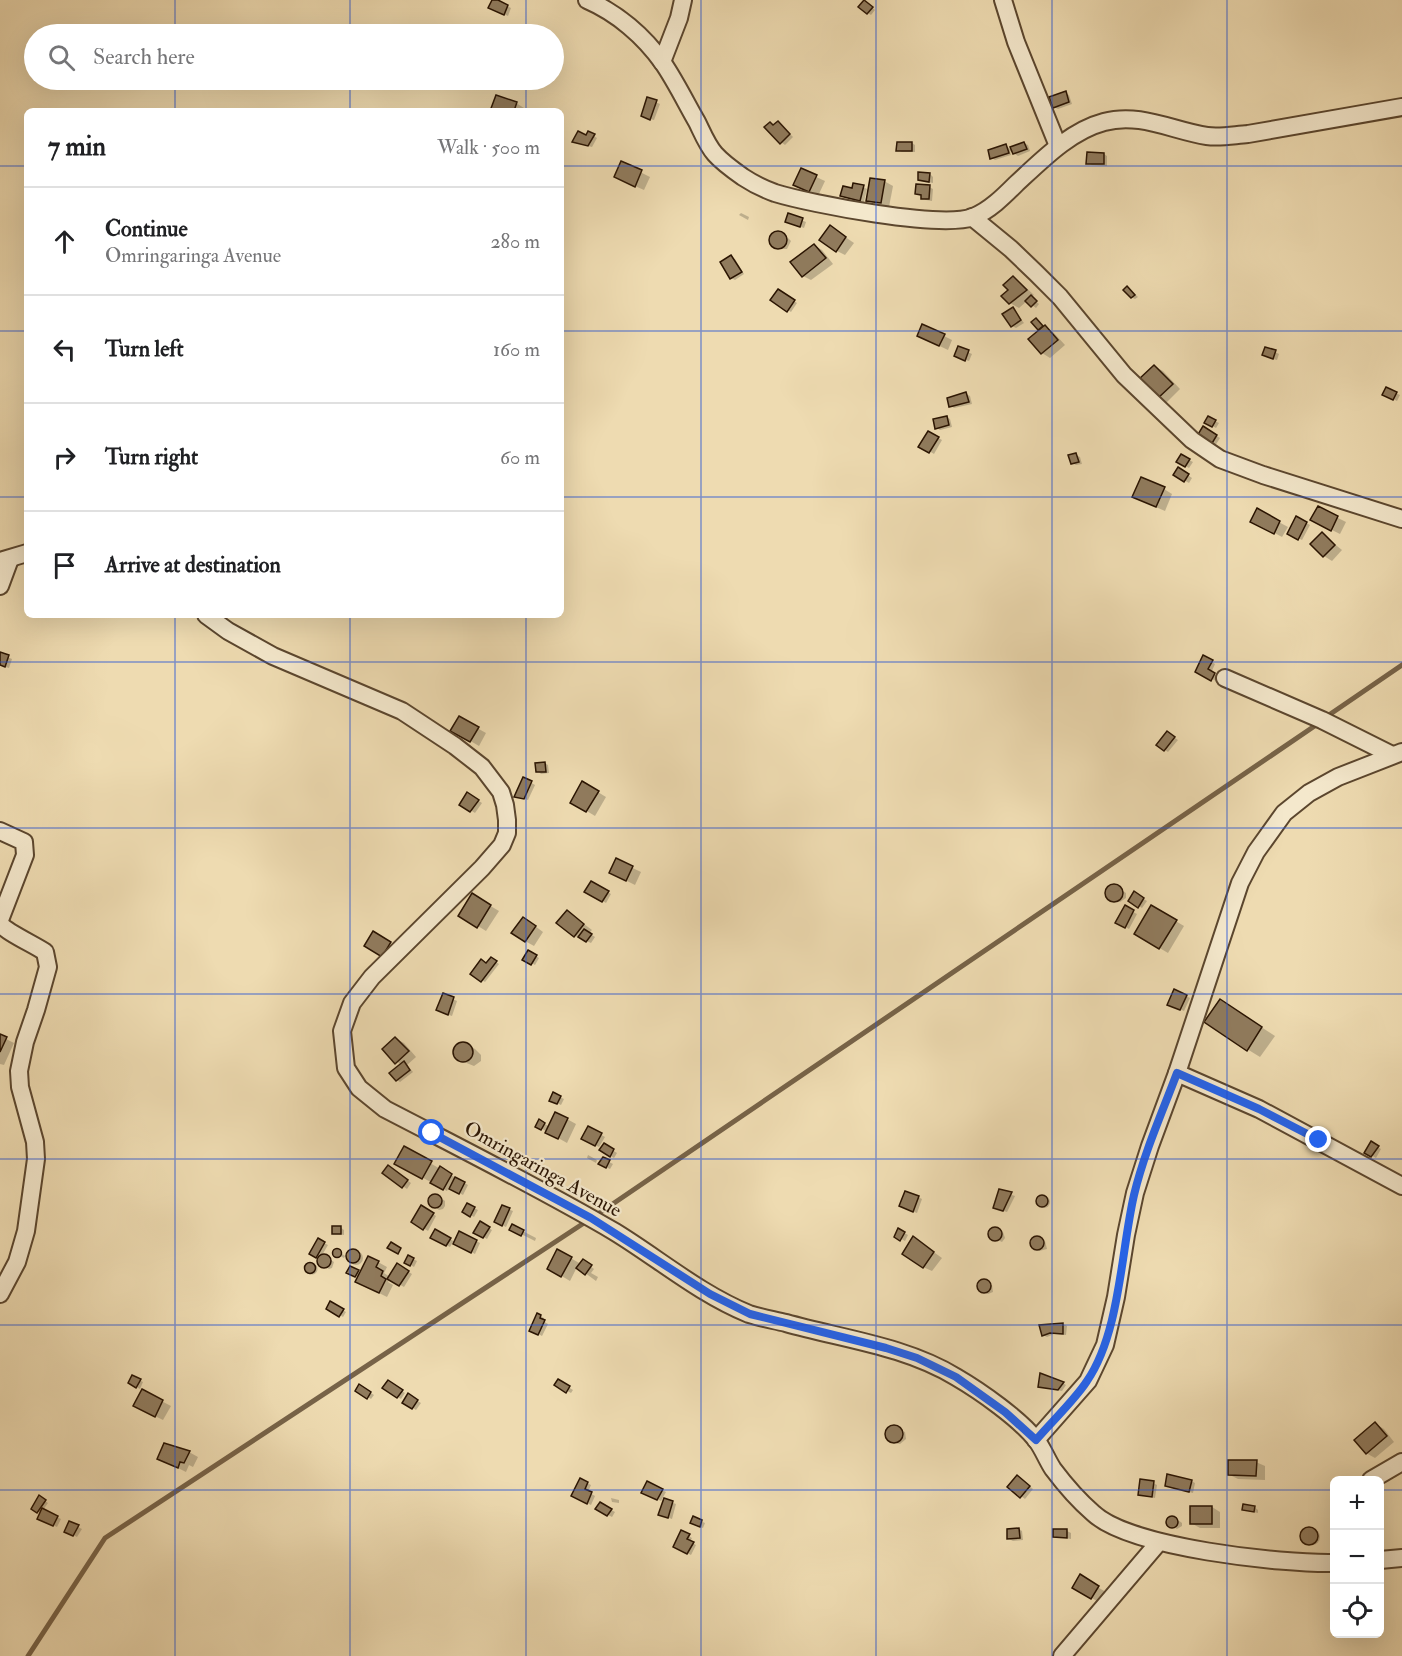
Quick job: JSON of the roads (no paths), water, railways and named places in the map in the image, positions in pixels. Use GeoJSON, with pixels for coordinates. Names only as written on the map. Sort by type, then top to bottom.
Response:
{"type":"FeatureCollection","features":[{"type":"Feature","properties":{"kind":"street"},"geometry":{"type":"LineString","coordinates":[[587,0],[623,20],[662,62],[713,152],[729,167],[749,181],[775,193],[841,208],[937,220],[972,217],[1000,200],[1058,146],[1092,125],[1108,121],[1129,120],[1164,124],[1208,136],[1224,136],[1248,134],[1402,107]]}},
{"type":"Feature","properties":{"kind":"street"},"geometry":{"type":"LineString","coordinates":[[662,62],[679,18],[683,0]]}},
{"type":"Feature","properties":{"kind":"street"},"geometry":{"type":"LineString","coordinates":[[1004,0],[1016,42],[1058,146]]}},
{"type":"Feature","properties":{"kind":"street"},"geometry":{"type":"LineString","coordinates":[[972,217],[1011,249],[1060,297],[1124,375],[1192,440],[1220,459],[1402,519]]}},
{"type":"Feature","properties":{"kind":"street"},"geometry":{"type":"LineString","coordinates":[[0,586],[5,560],[24,554]]}},
{"type":"Feature","properties":{"kind":"street","name":"Omringaringa Avenue"},"geometry":{"type":"LineString","coordinates":[[210,618],[228,631],[273,656],[402,711],[483,767],[501,792],[506,805],[507,832],[502,845],[482,868],[372,977],[352,1003],[342,1031],[342,1049],[346,1068],[359,1088],[385,1108],[591,1218],[710,1294],[750,1314],[871,1344],[917,1358],[956,1377],[1005,1412],[1036,1440],[1053,1468],[1075,1496],[1096,1516],[1115,1528],[1159,1542],[1266,1558],[1330,1563]]}},
{"type":"Feature","properties":{"kind":"street"},"geometry":{"type":"LineString","coordinates":[[1225,678],[1397,753]]}},
{"type":"Feature","properties":{"kind":"street"},"geometry":{"type":"LineString","coordinates":[[1036,1440],[1088,1381],[1105,1345],[1135,1192],[1240,883],[1256,852],[1284,813],[1309,793],[1338,777],[1397,753]]}},
{"type":"Feature","properties":{"kind":"street"},"geometry":{"type":"LineString","coordinates":[[0,831],[24,842],[26,848],[0,922],[5,930],[31,942],[45,952],[48,967],[25,1042],[19,1071],[20,1087],[35,1142],[36,1159],[26,1231],[17,1262],[0,1294]]}},
{"type":"Feature","properties":{"kind":"street"},"geometry":{"type":"LineString","coordinates":[[1177,1073],[1259,1109],[1402,1186]]}},
{"type":"Feature","properties":{"kind":"street"},"geometry":{"type":"LineString","coordinates":[[1378,1476],[1402,1462]]}},
{"type":"Feature","properties":{"kind":"street"},"geometry":{"type":"LineString","coordinates":[[1062,1656],[1159,1542]]}},
{"type":"Feature","properties":{"kind":"waterway"},"geometry":{"type":"LineString","coordinates":[[1326,717],[1402,665]]}},
{"type":"Feature","properties":{"kind":"waterway"},"geometry":{"type":"LineString","coordinates":[[595,1216],[1319,723]]}},
{"type":"Feature","properties":{"kind":"waterway"},"geometry":{"type":"LineString","coordinates":[[28,1656],[105,1538],[587,1221]]}}]}
